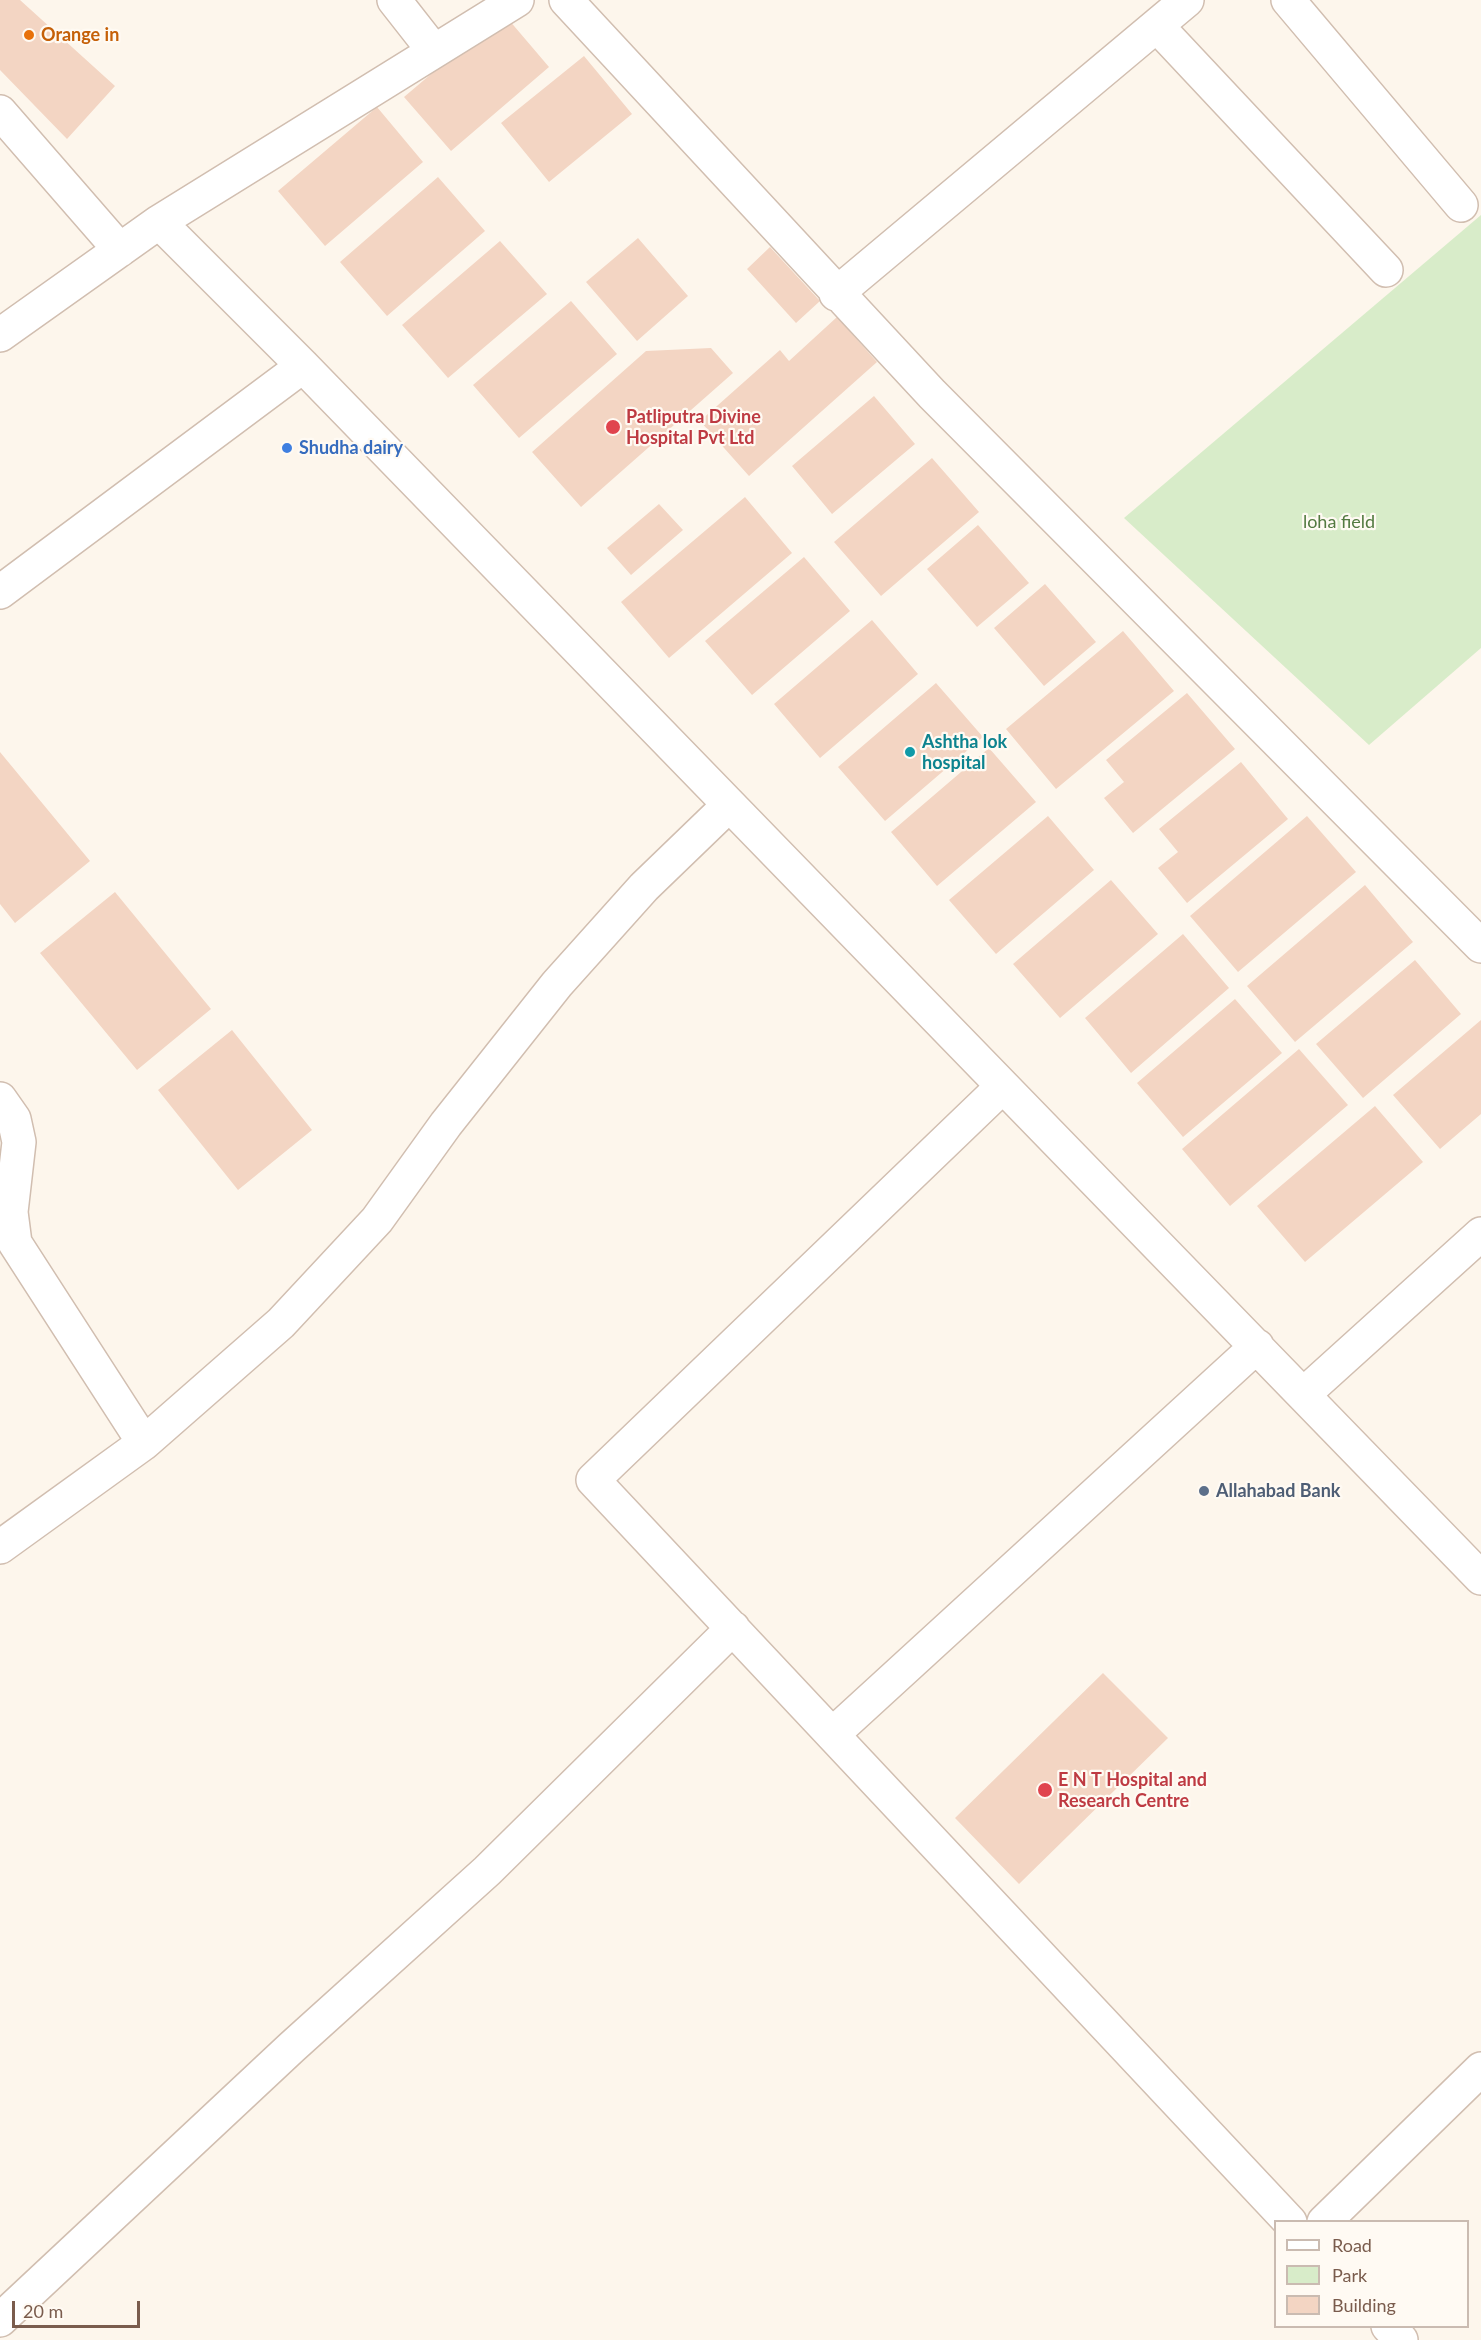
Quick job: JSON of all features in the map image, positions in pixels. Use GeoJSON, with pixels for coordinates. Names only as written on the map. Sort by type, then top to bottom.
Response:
{"type":"FeatureCollection","features":[{"type":"Feature","properties":{"kind":"street"},"geometry":{"type":"LineString","coordinates":[[394,0],[434,51]]}},
{"type":"Feature","properties":{"kind":"street"},"geometry":{"type":"LineString","coordinates":[[0,335],[159,222],[517,0]]}},
{"type":"Feature","properties":{"kind":"street"},"geometry":{"type":"LineString","coordinates":[[566,0],[836,294],[932,394],[1481,946]]}},
{"type":"Feature","properties":{"kind":"street"},"geometry":{"type":"LineString","coordinates":[[836,294],[1187,0]]}},
{"type":"Feature","properties":{"kind":"street"},"geometry":{"type":"LineString","coordinates":[[1288,0],[1461,205]]}},
{"type":"Feature","properties":{"kind":"street"},"geometry":{"type":"LineString","coordinates":[[1157,26],[1386,270]]}},
{"type":"Feature","properties":{"kind":"street"},"geometry":{"type":"LineString","coordinates":[[0,112],[120,250]]}},
{"type":"Feature","properties":{"kind":"street"},"geometry":{"type":"LineString","coordinates":[[159,222],[303,366],[1481,1578]]}},
{"type":"Feature","properties":{"kind":"street"},"geometry":{"type":"LineString","coordinates":[[0,592],[303,366]]}},
{"type":"Feature","properties":{"kind":"street"},"geometry":{"type":"LineString","coordinates":[[0,1546],[144,1443],[281,1323],[369,1228],[446,1124],[556,984],[644,887],[729,805]]}},
{"type":"Feature","properties":{"kind":"street"},"geometry":{"type":"LineString","coordinates":[[1002,1087],[593,1480],[1288,2220]]}},
{"type":"Feature","properties":{"kind":"street"},"geometry":{"type":"LineString","coordinates":[[0,1099],[14,1119],[19,1142],[11,1212],[15,1243],[144,1443]]}},
{"type":"Feature","properties":{"kind":"street"},"geometry":{"type":"LineString","coordinates":[[1304,1394],[1481,1234]]}},
{"type":"Feature","properties":{"kind":"street"},"geometry":{"type":"LineString","coordinates":[[833,1734],[1257,1346]]}},
{"type":"Feature","properties":{"kind":"street"},"geometry":{"type":"LineString","coordinates":[[0,2320],[291,2047],[487,1871],[733,1628]]}},
{"type":"Feature","properties":{"kind":"street"},"geometry":{"type":"LineString","coordinates":[[1326,2220],[1481,2069]]}},
{"type":"Feature","properties":{"kind":"street"},"geometry":{"type":"LineString","coordinates":[[1390,2328],[1401,2340]]}},
{"type":"Feature","properties":{"kind":"green space","name":"loha field"},"geometry":{"type":"Polygon","coordinates":[[[1481,215],[1481,648],[1369,745],[1124,518],[1481,215]]]}},
{"type":"Feature","properties":{"kind":"building","name":"Orange in"},"geometry":{"type":"Polygon","coordinates":[[[0,0],[20,0],[115,86],[67,139],[0,70],[0,0]]]}},
{"type":"Feature","properties":{"kind":"building"},"geometry":{"type":"Polygon","coordinates":[[[503,13],[549,67],[451,151],[404,97],[503,13]]]}},
{"type":"Feature","properties":{"kind":"building"},"geometry":{"type":"Polygon","coordinates":[[[584,56],[632,114],[549,182],[501,123],[584,56]]]}},
{"type":"Feature","properties":{"kind":"building"},"geometry":{"type":"Polygon","coordinates":[[[377,107],[423,162],[325,246],[278,191],[377,107]]]}},
{"type":"Feature","properties":{"kind":"building"},"geometry":{"type":"Polygon","coordinates":[[[438,177],[485,231],[387,316],[340,262],[438,177]]]}},
{"type":"Feature","properties":{"kind":"building"},"geometry":{"type":"Polygon","coordinates":[[[638,238],[688,296],[637,341],[586,282],[638,238]]]}},
{"type":"Feature","properties":{"kind":"building"},"geometry":{"type":"Polygon","coordinates":[[[500,241],[547,294],[448,378],[402,325],[500,241]]]}},
{"type":"Feature","properties":{"kind":"building"},"geometry":{"type":"Polygon","coordinates":[[[770,247],[820,301],[796,323],[747,269],[770,247]]]}},
{"type":"Feature","properties":{"kind":"building"},"geometry":{"type":"Polygon","coordinates":[[[571,301],[617,354],[519,438],[473,385],[571,301]]]}},
{"type":"Feature","properties":{"kind":"building"},"geometry":{"type":"Polygon","coordinates":[[[837,317],[877,362],[749,476],[700,421],[780,350],[789,361],[837,317]]]}},
{"type":"Feature","properties":{"kind":"building"},"geometry":{"type":"Polygon","coordinates":[[[711,348],[733,373],[581,507],[532,452],[646,351],[711,348]]]}},
{"type":"Feature","properties":{"kind":"building"},"geometry":{"type":"Polygon","coordinates":[[[874,396],[915,444],[832,514],[792,466],[874,396]]]}},
{"type":"Feature","properties":{"kind":"building"},"geometry":{"type":"Polygon","coordinates":[[[932,458],[979,512],[881,596],[834,542],[932,458]]]}},
{"type":"Feature","properties":{"kind":"building"},"geometry":{"type":"Polygon","coordinates":[[[745,497],[792,553],[669,658],[621,602],[745,497]]]}},
{"type":"Feature","properties":{"kind":"building"},"geometry":{"type":"Polygon","coordinates":[[[659,504],[683,530],[631,575],[607,548],[659,504]]]}},
{"type":"Feature","properties":{"kind":"building"},"geometry":{"type":"Polygon","coordinates":[[[978,525],[1029,583],[977,627],[927,569],[978,525]]]}},
{"type":"Feature","properties":{"kind":"building"},"geometry":{"type":"Polygon","coordinates":[[[804,557],[850,611],[752,695],[705,641],[804,557]]]}},
{"type":"Feature","properties":{"kind":"building"},"geometry":{"type":"Polygon","coordinates":[[[1045,584],[1096,642],[1044,686],[994,628],[1045,584]]]}},
{"type":"Feature","properties":{"kind":"building"},"geometry":{"type":"Polygon","coordinates":[[[872,620],[918,674],[820,758],[774,704],[872,620]]]}},
{"type":"Feature","properties":{"kind":"building"},"geometry":{"type":"Polygon","coordinates":[[[1123,631],[1174,691],[1056,789],[1006,729],[1123,631]]]}},
{"type":"Feature","properties":{"kind":"building","name":"Ashtha lok hospital"},"geometry":{"type":"Polygon","coordinates":[[[936,683],[983,737],[885,821],[838,767],[936,683]]]}},
{"type":"Feature","properties":{"kind":"building"},"geometry":{"type":"Polygon","coordinates":[[[1187,693],[1235,749],[1133,833],[1104,798],[1124,782],[1106,760],[1187,693]]]}},
{"type":"Feature","properties":{"kind":"building"},"geometry":{"type":"Polygon","coordinates":[[[989,748],[1036,802],[937,886],[891,832],[989,748]]]}},
{"type":"Feature","properties":{"kind":"building"},"geometry":{"type":"Polygon","coordinates":[[[0,752],[90,861],[15,923],[0,904],[0,752]]]}},
{"type":"Feature","properties":{"kind":"building"},"geometry":{"type":"Polygon","coordinates":[[[1241,762],[1288,819],[1187,903],[1158,868],[1178,852],[1159,829],[1241,762]]]}},
{"type":"Feature","properties":{"kind":"building"},"geometry":{"type":"Polygon","coordinates":[[[1048,816],[1094,870],[996,954],[949,900],[1048,816]]]}},
{"type":"Feature","properties":{"kind":"building"},"geometry":{"type":"Polygon","coordinates":[[[1307,816],[1356,872],[1238,972],[1190,916],[1307,816]]]}},
{"type":"Feature","properties":{"kind":"building"},"geometry":{"type":"Polygon","coordinates":[[[1111,880],[1158,934],[1060,1018],[1013,964],[1111,880]]]}},
{"type":"Feature","properties":{"kind":"building"},"geometry":{"type":"Polygon","coordinates":[[[1365,885],[1413,942],[1295,1042],[1247,986],[1365,885]]]}},
{"type":"Feature","properties":{"kind":"building"},"geometry":{"type":"Polygon","coordinates":[[[115,892],[211,1009],[137,1070],[40,953],[115,892]]]}},
{"type":"Feature","properties":{"kind":"building"},"geometry":{"type":"Polygon","coordinates":[[[1183,934],[1229,988],[1131,1073],[1085,1018],[1183,934]]]}},
{"type":"Feature","properties":{"kind":"building"},"geometry":{"type":"Polygon","coordinates":[[[1415,960],[1461,1014],[1363,1098],[1316,1044],[1415,960]]]}},
{"type":"Feature","properties":{"kind":"building"},"geometry":{"type":"Polygon","coordinates":[[[1235,999],[1282,1053],[1183,1137],[1137,1083],[1235,999]]]}},
{"type":"Feature","properties":{"kind":"building"},"geometry":{"type":"Polygon","coordinates":[[[1481,1020],[1481,1114],[1440,1149],[1393,1095],[1481,1020]]]}},
{"type":"Feature","properties":{"kind":"building"},"geometry":{"type":"Polygon","coordinates":[[[232,1030],[312,1130],[238,1190],[158,1090],[232,1030]]]}},
{"type":"Feature","properties":{"kind":"building"},"geometry":{"type":"Polygon","coordinates":[[[1299,1049],[1348,1105],[1230,1206],[1182,1149],[1299,1049]]]}},
{"type":"Feature","properties":{"kind":"building"},"geometry":{"type":"Polygon","coordinates":[[[1375,1106],[1423,1162],[1305,1262],[1257,1206],[1375,1106]]]}},
{"type":"Feature","properties":{"kind":"building"},"geometry":{"type":"Polygon","coordinates":[[[1103,1673],[1168,1738],[1019,1884],[955,1818],[1103,1673]]]}},
{"type":"Feature","properties":{"kind":"place","name":"Orange in"},"geometry":{"type":"Point","coordinates":[29,35]}},
{"type":"Feature","properties":{"kind":"place","name":"Patliputra Divine Hospital Pvt Ltd"},"geometry":{"type":"Point","coordinates":[613,427]}},
{"type":"Feature","properties":{"kind":"place","name":"Shudha dairy"},"geometry":{"type":"Point","coordinates":[287,448]}},
{"type":"Feature","properties":{"kind":"place","name":"Ashtha lok hospital"},"geometry":{"type":"Point","coordinates":[910,752]}},
{"type":"Feature","properties":{"kind":"place","name":"Allahabad Bank"},"geometry":{"type":"Point","coordinates":[1204,1491]}},
{"type":"Feature","properties":{"kind":"place","name":"E N T Hospital and Research Centre"},"geometry":{"type":"Point","coordinates":[1045,1790]}}]}
